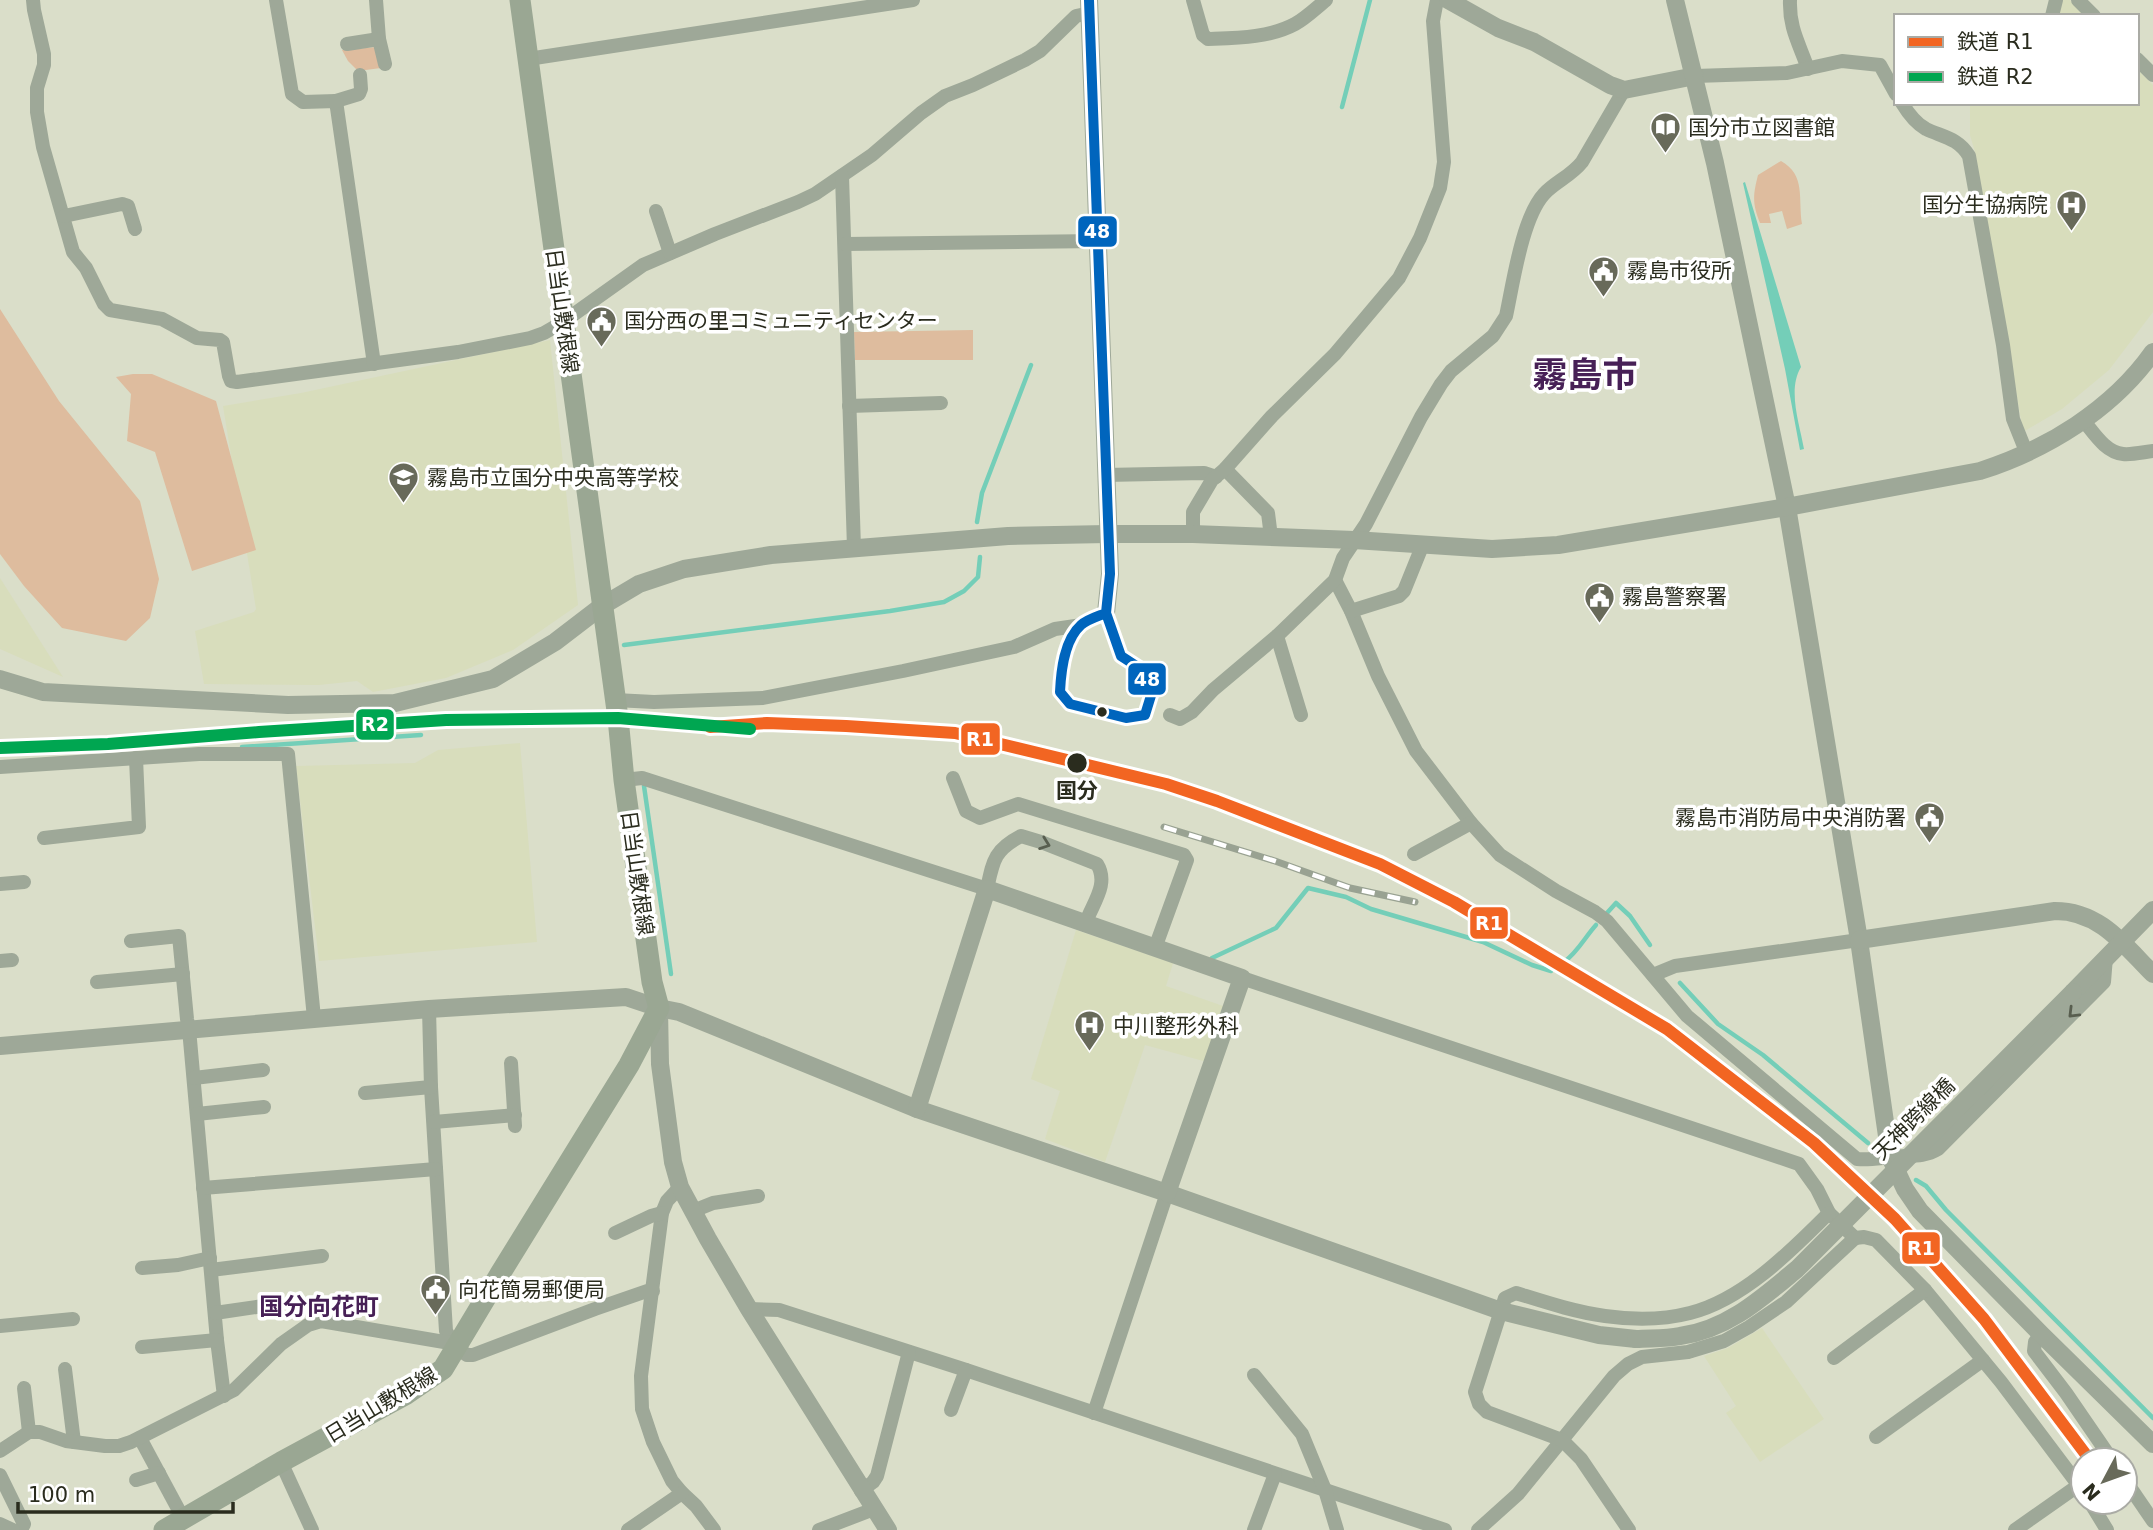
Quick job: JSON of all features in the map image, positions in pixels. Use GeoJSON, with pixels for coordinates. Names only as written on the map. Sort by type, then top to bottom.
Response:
{"type":"FeatureCollection","features":[{"type":"Feature","properties":{"kind":"main road","name":"日当山敷根線"},"geometry":{"type":"LineString","coordinates":[[164,1530],[281,1462],[405,1395],[443,1369],[629,1065],[659,1008],[652,982],[624,780],[520,0]]}},
{"type":"Feature","properties":{"kind":"street"},"geometry":{"type":"LineString","coordinates":[[33,0],[44,54],[44,65],[37,88],[37,112],[43,147],[73,252],[86,268],[104,304],[110,310],[162,319],[197,338],[223,342],[231,381],[374,364],[530,338],[563,322],[643,265],[798,202],[842,176],[945,96],[974,85],[1040,51],[1089,6]]}},
{"type":"Feature","properties":{"kind":"street"},"geometry":{"type":"LineString","coordinates":[[276,0],[292,94],[303,102],[336,101],[359,94],[360,75]]}},
{"type":"Feature","properties":{"kind":"street"},"geometry":{"type":"LineString","coordinates":[[376,0],[379,39],[385,64]]}},
{"type":"Feature","properties":{"kind":"street"},"geometry":{"type":"LineString","coordinates":[[528,59],[912,0]]}},
{"type":"Feature","properties":{"kind":"street"},"geometry":{"type":"LineString","coordinates":[[1193,0],[1199,24],[1208,40],[1250,37],[1287,28],[1326,0]]}},
{"type":"Feature","properties":{"kind":"street"},"geometry":{"type":"LineString","coordinates":[[1193,534],[1193,512],[1212,480],[1335,354],[1399,278],[1420,238],[1440,188],[1444,162],[1433,21],[1437,0]]}},
{"type":"Feature","properties":{"kind":"street"},"geometry":{"type":"LineString","coordinates":[[1448,0],[1498,28],[1534,42],[1610,85],[1624,90],[1695,76],[1787,73],[1842,61],[1894,66]]}},
{"type":"Feature","properties":{"kind":"street"},"geometry":{"type":"LineString","coordinates":[[1675,0],[1718,176],[1787,508],[1858,940],[1890,1157],[1905,1189],[1920,1211],[2153,1444]]}},
{"type":"Feature","properties":{"kind":"street"},"geometry":{"type":"LineString","coordinates":[[1790,0],[1789,15],[1793,35],[1808,69]]}},
{"type":"Feature","properties":{"kind":"street"},"geometry":{"type":"LineString","coordinates":[[2078,0],[2092,14]]}},
{"type":"Feature","properties":{"kind":"street"},"geometry":{"type":"LineString","coordinates":[[1082,625],[1070,641],[1061,671],[1060,692],[1070,704],[1126,718],[1146,715],[1153,689],[1141,669],[1121,656],[1106,613],[1110,574],[1089,6]]}},
{"type":"Feature","properties":{"kind":"street"},"geometry":{"type":"LineString","coordinates":[[347,44],[379,39]]}},
{"type":"Feature","properties":{"kind":"street"},"geometry":{"type":"LineString","coordinates":[[2139,61],[2153,75]]}},
{"type":"Feature","properties":{"kind":"street"},"geometry":{"type":"LineString","coordinates":[[1880,65],[1894,90]]}},
{"type":"Feature","properties":{"kind":"street"},"geometry":{"type":"LineString","coordinates":[[1170,715],[1180,719],[1192,712],[1335,580],[1343,558],[1366,524],[1441,384],[1451,371],[1493,336],[1502,325],[1531,215],[1544,194],[1573,173],[1582,162],[1624,90]]}},
{"type":"Feature","properties":{"kind":"street"},"geometry":{"type":"LineString","coordinates":[[336,101],[374,364]]}},
{"type":"Feature","properties":{"kind":"street"},"geometry":{"type":"LineString","coordinates":[[1903,105],[1915,121],[1924,128],[1956,140],[1969,156],[2003,345],[2013,419],[2027,454]]}},
{"type":"Feature","properties":{"kind":"street"},"geometry":{"type":"LineString","coordinates":[[842,176],[854,548]]}},
{"type":"Feature","properties":{"kind":"street"},"geometry":{"type":"LineString","coordinates":[[64,216],[122,204],[128,206],[135,229]]}},
{"type":"Feature","properties":{"kind":"street"},"geometry":{"type":"LineString","coordinates":[[656,211],[670,253]]}},
{"type":"Feature","properties":{"kind":"street"},"geometry":{"type":"LineString","coordinates":[[845,244],[1099,241]]}},
{"type":"Feature","properties":{"kind":"street"},"geometry":{"type":"LineString","coordinates":[[0,679],[43,692],[56,693],[288,705],[396,703],[493,679],[555,642],[602,606],[639,584],[684,569],[771,555],[1008,536],[1107,534],[1354,540],[1492,549],[1558,545],[1787,508],[1980,471],[2027,454],[2083,420],[2132,378],[2153,352]]}},
{"type":"Feature","properties":{"kind":"street"},"geometry":{"type":"LineString","coordinates":[[849,406],[941,403]]}},
{"type":"Feature","properties":{"kind":"street"},"geometry":{"type":"LineString","coordinates":[[2083,420],[2101,442],[2112,450],[2124,454],[2153,452]]}},
{"type":"Feature","properties":{"kind":"street"},"geometry":{"type":"LineString","coordinates":[[1105,475],[1220,473],[1268,513],[1271,537]]}},
{"type":"Feature","properties":{"kind":"street"},"geometry":{"type":"LineString","coordinates":[[1351,611],[1399,596],[1423,544]]}},
{"type":"Feature","properties":{"kind":"street"},"geometry":{"type":"LineString","coordinates":[[1335,580],[1342,590],[1378,676],[1416,751],[1471,823],[1500,855],[1607,921],[1687,1016],[1857,1159],[1872,1161],[1919,1156],[1938,1149],[2104,982],[2106,957]]}},
{"type":"Feature","properties":{"kind":"street"},"geometry":{"type":"LineString","coordinates":[[615,700],[654,702],[763,698],[1014,647],[1055,629],[1082,625],[1106,613]]}},
{"type":"Feature","properties":{"kind":"street"},"geometry":{"type":"LineString","coordinates":[[1277,636],[1301,715]]}},
{"type":"Feature","properties":{"kind":"street"},"geometry":{"type":"LineString","coordinates":[[0,767],[199,754],[288,754],[314,1018]]}},
{"type":"Feature","properties":{"kind":"street"},"geometry":{"type":"LineString","coordinates":[[44,838],[144,827],[136,758]]}},
{"type":"Feature","properties":{"kind":"street"},"geometry":{"type":"LineString","coordinates":[[624,780],[642,778],[987,889],[1242,978],[1791,1160],[1800,1164],[1829,1213],[1855,1238]]}},
{"type":"Feature","properties":{"kind":"street"},"geometry":{"type":"LineString","coordinates":[[953,778],[966,811],[980,818],[1018,804],[1184,855],[1187,860],[1156,948]]}},
{"type":"Feature","properties":{"kind":"street"},"geometry":{"type":"LineString","coordinates":[[1414,854],[1471,823]]}},
{"type":"Feature","properties":{"kind":"street"},"geometry":{"type":"LineString","coordinates":[[917,1109],[987,889],[993,861],[1005,845],[1021,836],[1097,864],[1101,871],[1101,886],[1085,925]]}},
{"type":"Feature","properties":{"kind":"street"},"geometry":{"type":"LineString","coordinates":[[0,884],[24,882]]}},
{"type":"Feature","properties":{"kind":"street","name":"天神跨線橋"},"geometry":{"type":"LineString","coordinates":[[0,1046],[314,1018],[626,997],[679,1012],[917,1109],[1167,1193],[1501,1311],[1600,1335],[1636,1339],[1681,1336],[1713,1327],[1740,1315],[1773,1289],[1797,1269],[2153,910]]}},
{"type":"Feature","properties":{"kind":"street"},"geometry":{"type":"LineString","coordinates":[[1653,975],[1675,966],[2055,911],[2070,911],[2098,922],[2153,974]]}},
{"type":"Feature","properties":{"kind":"street"},"geometry":{"type":"LineString","coordinates":[[131,941],[179,936],[224,1395]]}},
{"type":"Feature","properties":{"kind":"street"},"geometry":{"type":"LineString","coordinates":[[97,982],[184,974]]}},
{"type":"Feature","properties":{"kind":"street"},"geometry":{"type":"LineString","coordinates":[[1094,1413],[1242,978]]}},
{"type":"Feature","properties":{"kind":"street"},"geometry":{"type":"LineString","coordinates":[[659,1008],[662,1076],[673,1162],[680,1187],[750,1309],[888,1530]]}},
{"type":"Feature","properties":{"kind":"street"},"geometry":{"type":"LineString","coordinates":[[429,1009],[431,1087],[446,1331],[456,1349]]}},
{"type":"Feature","properties":{"kind":"street"},"geometry":{"type":"LineString","coordinates":[[434,1122],[515,1120],[511,1063]]}},
{"type":"Feature","properties":{"kind":"street"},"geometry":{"type":"LineString","coordinates":[[194,1078],[262,1070]]}},
{"type":"Feature","properties":{"kind":"street"},"geometry":{"type":"LineString","coordinates":[[365,1093],[431,1087]]}},
{"type":"Feature","properties":{"kind":"street"},"geometry":{"type":"LineString","coordinates":[[197,1114],[264,1107]]}},
{"type":"Feature","properties":{"kind":"street"},"geometry":{"type":"LineString","coordinates":[[204,1188],[436,1169]]}},
{"type":"Feature","properties":{"kind":"street"},"geometry":{"type":"LineString","coordinates":[[680,1187],[667,1201],[662,1213],[641,1376],[642,1409],[661,1461],[672,1481],[714,1530]]}},
{"type":"Feature","properties":{"kind":"street"},"geometry":{"type":"LineString","coordinates":[[693,1211],[713,1203],[758,1196]]}},
{"type":"Feature","properties":{"kind":"street"},"geometry":{"type":"LineString","coordinates":[[615,1233],[662,1213]]}},
{"type":"Feature","properties":{"kind":"street"},"geometry":{"type":"LineString","coordinates":[[1629,1530],[1581,1459],[1562,1440],[1487,1412],[1479,1404],[1475,1392],[1506,1298],[1516,1293],[1604,1316],[1648,1319],[1691,1313],[1723,1300],[1760,1276],[1829,1213]]}},
{"type":"Feature","properties":{"kind":"street"},"geometry":{"type":"LineString","coordinates":[[1478,1530],[1518,1494],[1614,1376],[1628,1364],[1642,1357],[1688,1352],[1724,1341],[1786,1303],[1855,1238],[1864,1237],[1876,1240],[1925,1290],[1983,1360],[2069,1472]]}},
{"type":"Feature","properties":{"kind":"street"},"geometry":{"type":"LineString","coordinates":[[142,1268],[322,1256]]}},
{"type":"Feature","properties":{"kind":"street"},"geometry":{"type":"LineString","coordinates":[[1834,1358],[1925,1290]]}},
{"type":"Feature","properties":{"kind":"street"},"geometry":{"type":"LineString","coordinates":[[0,1451],[29,1432],[40,1432],[61,1440],[112,1446],[140,1438],[240,1385],[281,1345],[314,1322],[450,1343],[456,1349],[473,1355],[595,1309],[653,1291]]}},
{"type":"Feature","properties":{"kind":"street"},"geometry":{"type":"LineString","coordinates":[[215,1313],[270,1305]]}},
{"type":"Feature","properties":{"kind":"street"},"geometry":{"type":"LineString","coordinates":[[750,1309],[779,1310],[1445,1530]]}},
{"type":"Feature","properties":{"kind":"street"},"geometry":{"type":"LineString","coordinates":[[0,1326],[73,1319]]}},
{"type":"Feature","properties":{"kind":"street"},"geometry":{"type":"LineString","coordinates":[[2041,1334],[2035,1342],[2034,1351],[2102,1446]]}},
{"type":"Feature","properties":{"kind":"street"},"geometry":{"type":"LineString","coordinates":[[142,1347],[217,1340]]}},
{"type":"Feature","properties":{"kind":"street"},"geometry":{"type":"LineString","coordinates":[[861,1490],[877,1476],[909,1352]]}},
{"type":"Feature","properties":{"kind":"street"},"geometry":{"type":"LineString","coordinates":[[1876,1437],[1983,1360]]}},
{"type":"Feature","properties":{"kind":"street"},"geometry":{"type":"LineString","coordinates":[[65,1368],[74,1442]]}},
{"type":"Feature","properties":{"kind":"street"},"geometry":{"type":"LineString","coordinates":[[951,1410],[965,1370]]}},
{"type":"Feature","properties":{"kind":"street"},"geometry":{"type":"LineString","coordinates":[[1254,1375],[1302,1434],[1325,1490],[1336,1530]]}},
{"type":"Feature","properties":{"kind":"street"},"geometry":{"type":"LineString","coordinates":[[24,1388],[29,1432]]}},
{"type":"Feature","properties":{"kind":"street"},"geometry":{"type":"LineString","coordinates":[[140,1438],[183,1518]]}},
{"type":"Feature","properties":{"kind":"street"},"geometry":{"type":"LineString","coordinates":[[281,1462],[312,1530]]}},
{"type":"Feature","properties":{"kind":"street"},"geometry":{"type":"LineString","coordinates":[[136,1480],[159,1473]]}},
{"type":"Feature","properties":{"kind":"street"},"geometry":{"type":"LineString","coordinates":[[1254,1530],[1275,1474]]}},
{"type":"Feature","properties":{"kind":"street"},"geometry":{"type":"LineString","coordinates":[[0,1475],[24,1524],[21,1530]]}},
{"type":"Feature","properties":{"kind":"street"},"geometry":{"type":"LineString","coordinates":[[628,1530],[682,1493]]}},
{"type":"Feature","properties":{"kind":"street"},"geometry":{"type":"LineString","coordinates":[[2015,1530],[2069,1496]]}},
{"type":"Feature","properties":{"kind":"street"},"geometry":{"type":"LineString","coordinates":[[2139,1500],[2153,1521]]}},
{"type":"Feature","properties":{"kind":"street"},"geometry":{"type":"LineString","coordinates":[[819,1530],[874,1509]]}},
{"type":"Feature","properties":{"kind":"street"},"geometry":{"type":"LineString","coordinates":[[0,1524],[13,1530]]}},
{"type":"Feature","properties":{"kind":"shaded area"},"geometry":{"type":"Polygon","coordinates":[[[2060,0],[2070,0],[2083,14],[2056,14],[2060,0]]]}},
{"type":"Feature","properties":{"kind":"shaded area"},"geometry":{"type":"Polygon","coordinates":[[[377,47],[381,68],[358,71],[342,50],[377,47]]]}},
{"type":"Feature","properties":{"kind":"shaded area","name":"国分生協病院"},"geometry":{"type":"Polygon","coordinates":[[[2139,71],[2153,85],[2153,312],[2109,370],[2062,409],[2023,432],[1975,152],[1970,135],[1970,105],[2139,105],[2139,71]]]}},
{"type":"Feature","properties":{"kind":"shaded area"},"geometry":{"type":"Polygon","coordinates":[[[1781,161],[1798,180],[1800,196],[1802,224],[1787,229],[1782,211],[1769,214],[1771,223],[1760,223],[1754,194],[1758,175],[1781,161]]]}},
{"type":"Feature","properties":{"kind":"shaded area"},"geometry":{"type":"Polygon","coordinates":[[[0,309],[59,401],[140,501],[159,579],[150,618],[126,641],[62,628],[24,586],[0,554],[0,309]]]}},
{"type":"Feature","properties":{"kind":"shaded area"},"geometry":{"type":"Polygon","coordinates":[[[973,330],[973,360],[855,360],[854,332],[973,330]]]}},
{"type":"Feature","properties":{"kind":"shaded area","name":"霧島市立国分中央高等学校"},"geometry":{"type":"Polygon","coordinates":[[[550,340],[578,605],[513,650],[446,678],[373,692],[357,681],[319,685],[204,684],[195,631],[254,612],[256,609],[223,406],[301,393],[550,340]]]}},
{"type":"Feature","properties":{"kind":"shaded area"},"geometry":{"type":"Polygon","coordinates":[[[152,374],[216,401],[256,550],[192,571],[155,452],[127,441],[131,394],[116,377],[152,374]]]}},
{"type":"Feature","properties":{"kind":"shaded area"},"geometry":{"type":"Polygon","coordinates":[[[0,578],[63,677],[0,649],[0,578]]]}},
{"type":"Feature","properties":{"kind":"shaded area"},"geometry":{"type":"Polygon","coordinates":[[[520,743],[537,942],[319,961],[296,766],[415,763],[438,750],[520,743]]]}},
{"type":"Feature","properties":{"kind":"shaded area","name":"中川整形外科"},"geometry":{"type":"Polygon","coordinates":[[[1076,930],[1173,963],[1166,986],[1226,1007],[1207,1062],[1145,1045],[1105,1162],[1045,1139],[1060,1091],[1031,1079],[1076,930]]]}},
{"type":"Feature","properties":{"kind":"shaded area"},"geometry":{"type":"Polygon","coordinates":[[[1762,1328],[1824,1419],[1760,1462],[1726,1413],[1736,1406],[1704,1356],[1728,1348],[1762,1328]]]}},
{"type":"Feature","properties":{"kind":"water"},"geometry":{"type":"Polygon","coordinates":[[[1745,182],[1801,367],[1795,386],[1804,449],[1800,450],[1785,369],[1743,183],[1745,182]]]}},
{"type":"Feature","properties":{"kind":"waterway"},"geometry":{"type":"LineString","coordinates":[[1342,107],[1370,0]]}},
{"type":"Feature","properties":{"kind":"waterway"},"geometry":{"type":"LineString","coordinates":[[977,522],[982,493],[1031,365]]}},
{"type":"Feature","properties":{"kind":"waterway"},"geometry":{"type":"LineString","coordinates":[[624,645],[944,602],[964,591],[978,577],[980,557]]}},
{"type":"Feature","properties":{"kind":"waterway"},"geometry":{"type":"LineString","coordinates":[[242,747],[421,735]]}},
{"type":"Feature","properties":{"kind":"waterway"},"geometry":{"type":"LineString","coordinates":[[644,786],[671,974]]}},
{"type":"Feature","properties":{"kind":"waterway"},"geometry":{"type":"LineString","coordinates":[[1212,958],[1276,928],[1308,888],[1346,897],[1371,909],[1483,942],[1551,971]]}},
{"type":"Feature","properties":{"kind":"waterway"},"geometry":{"type":"LineString","coordinates":[[1607,913],[1616,903],[1630,916],[1650,945]]}},
{"type":"Feature","properties":{"kind":"waterway"},"geometry":{"type":"LineString","coordinates":[[1564,962],[1596,925]]}},
{"type":"Feature","properties":{"kind":"waterway"},"geometry":{"type":"LineString","coordinates":[[1680,983],[1718,1024],[1763,1055],[1868,1143]]}},
{"type":"Feature","properties":{"kind":"waterway"},"geometry":{"type":"LineString","coordinates":[[1916,1180],[1926,1186],[1946,1210],[2153,1418]]}},
{"type":"Feature","properties":{"kind":"railway"},"geometry":{"type":"LineString","coordinates":[[1164,827],[1275,861],[1350,888],[1415,902]]}},
{"type":"Feature","properties":{"kind":"rail line","name":"R2"},"geometry":{"type":"LineString","coordinates":[[0,748],[108,744],[446,720],[618,718],[750,729]]}},
{"type":"Feature","properties":{"kind":"rail line","name":"R1"},"geometry":{"type":"LineString","coordinates":[[710,727],[767,723],[955,733],[1166,784],[1217,801],[1380,864],[1454,902],[1667,1029],[1814,1143],[1895,1219],[1984,1319],[2079,1446]]}},
{"type":"Feature","properties":{"kind":"transit line","name":"48"},"geometry":{"type":"LineString","coordinates":[[1089,0],[1110,574],[1106,613],[1121,656],[1141,669],[1153,689],[1145,715],[1126,718],[1070,704],[1060,692],[1067,647],[1075,631],[1090,619],[1106,613]]}},
{"type":"Feature","properties":{"kind":"place","name":"国分市立図書館"},"geometry":{"type":"Point","coordinates":[1665,155]}},
{"type":"Feature","properties":{"kind":"place","name":"国分生協病院"},"geometry":{"type":"Point","coordinates":[2071,232]}},
{"type":"Feature","properties":{"kind":"place","name":"霧島市役所"},"geometry":{"type":"Point","coordinates":[1604,298]}},
{"type":"Feature","properties":{"kind":"place","name":"国分西の里コミュニティセンター"},"geometry":{"type":"Point","coordinates":[601,348]}},
{"type":"Feature","properties":{"kind":"place","name":"霧島市立国分中央高等学校"},"geometry":{"type":"Point","coordinates":[404,505]}},
{"type":"Feature","properties":{"kind":"place","name":"霧島警察署"},"geometry":{"type":"Point","coordinates":[1599,624]}},
{"type":"Feature","properties":{"kind":"place","name":"国分"},"geometry":{"type":"Point","coordinates":[1077,763]}},
{"type":"Feature","properties":{"kind":"place","name":"霧島市消防局中央消防署"},"geometry":{"type":"Point","coordinates":[1929,845]}},
{"type":"Feature","properties":{"kind":"place","name":"中川整形外科"},"geometry":{"type":"Point","coordinates":[1090,1053]}},
{"type":"Feature","properties":{"kind":"place","name":"向花簡易郵便局"},"geometry":{"type":"Point","coordinates":[435,1317]}},
{"type":"Feature","properties":{"kind":"district","name":"霧島市"},"geometry":{"type":"Point","coordinates":[1585,375]}},
{"type":"Feature","properties":{"kind":"district","name":"国分向花町"},"geometry":{"type":"Point","coordinates":[319,1307]}}]}
